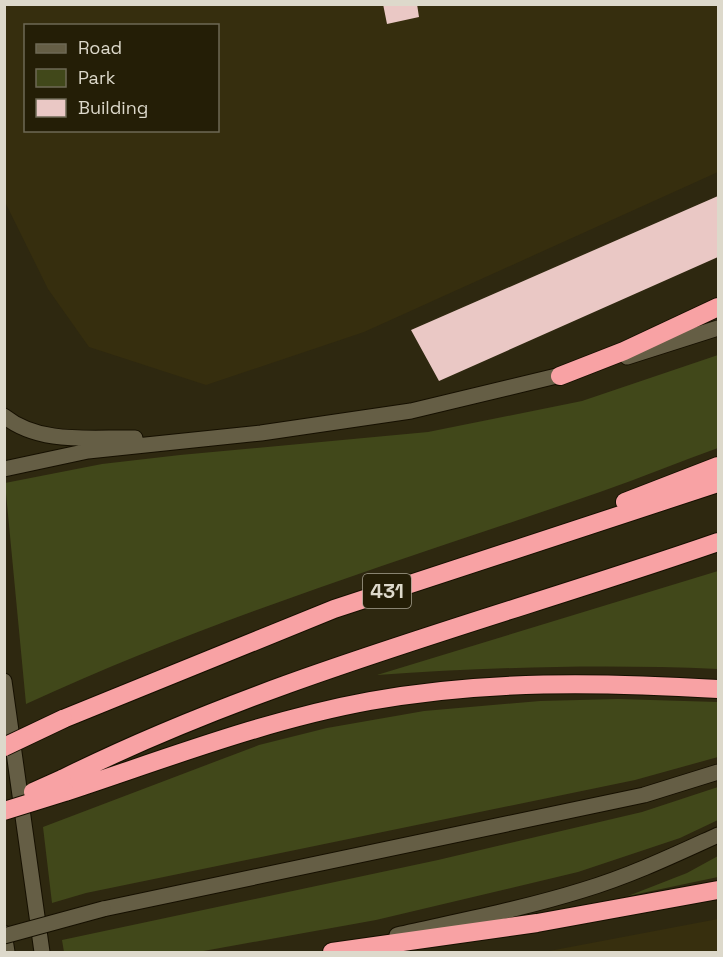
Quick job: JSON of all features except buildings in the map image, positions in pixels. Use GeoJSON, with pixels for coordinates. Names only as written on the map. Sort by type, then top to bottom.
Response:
{"type":"FeatureCollection","features":[{"type":"Feature","properties":{"kind":"highway"},"geometry":{"type":"LineString","coordinates":[[560,376],[652,339],[718,307]]}},
{"type":"Feature","properties":{"kind":"highway"},"geometry":{"type":"LineString","coordinates":[[406,585],[718,466]]}},
{"type":"Feature","properties":{"kind":"highway","name":"431"},"geometry":{"type":"LineString","coordinates":[[4,747],[63,719],[334,609],[718,483]]}},
{"type":"Feature","properties":{"kind":"highway"},"geometry":{"type":"LineString","coordinates":[[4,811],[63,785],[181,725],[324,670],[716,543]]}},
{"type":"Feature","properties":{"kind":"highway"},"geometry":{"type":"LineString","coordinates":[[4,805],[63,785],[274,724],[371,701],[449,690],[551,684],[616,684],[718,689]]}},
{"type":"Feature","properties":{"kind":"highway"},"geometry":{"type":"LineString","coordinates":[[332,952],[537,923],[718,890]]}},
{"type":"Feature","properties":{"kind":"main road"},"geometry":{"type":"LineString","coordinates":[[4,469],[88,451],[198,440],[411,411],[560,376],[718,328]]}},
{"type":"Feature","properties":{"kind":"main road"},"geometry":{"type":"LineString","coordinates":[[4,416],[21,427],[50,436],[198,440]]}},
{"type":"Feature","properties":{"kind":"main road"},"geometry":{"type":"LineString","coordinates":[[4,681],[42,952]]}},
{"type":"Feature","properties":{"kind":"main road"},"geometry":{"type":"LineString","coordinates":[[7,952],[4,935],[103,909],[644,795],[718,772]]}},
{"type":"Feature","properties":{"kind":"main road"},"geometry":{"type":"LineString","coordinates":[[321,952],[584,890],[658,862],[718,835]]}},
{"type":"Feature","properties":{"kind":"shaded area"},"geometry":{"type":"Polygon","coordinates":[[[5,5],[718,5],[718,172],[364,332],[206,385],[89,347],[48,289],[5,202],[5,5]]]}},
{"type":"Feature","properties":{"kind":"green space"},"geometry":{"type":"Polygon","coordinates":[[[718,355],[718,448],[600,492],[238,617],[96,673],[26,704],[5,483],[102,464],[428,432],[582,401],[718,355]]]}},
{"type":"Feature","properties":{"kind":"green space"},"geometry":{"type":"Polygon","coordinates":[[[718,571],[718,669],[548,667],[377,675],[718,571]]]}},
{"type":"Feature","properties":{"kind":"green space"},"geometry":{"type":"Polygon","coordinates":[[[618,699],[718,702],[718,757],[635,780],[86,893],[52,903],[43,827],[259,745],[327,728],[424,711],[540,701],[618,699]]]}},
{"type":"Feature","properties":{"kind":"green space"},"geometry":{"type":"Polygon","coordinates":[[[718,787],[718,820],[680,838],[578,872],[376,920],[198,952],[64,952],[62,940],[438,860],[642,812],[718,787]]]}},
{"type":"Feature","properties":{"kind":"green space"},"geometry":{"type":"Polygon","coordinates":[[[718,856],[718,877],[628,896],[687,873],[718,856]]]}},
{"type":"Feature","properties":{"kind":"sand"},"geometry":{"type":"Polygon","coordinates":[[[718,919],[718,952],[544,952],[718,919]]]}}]}
